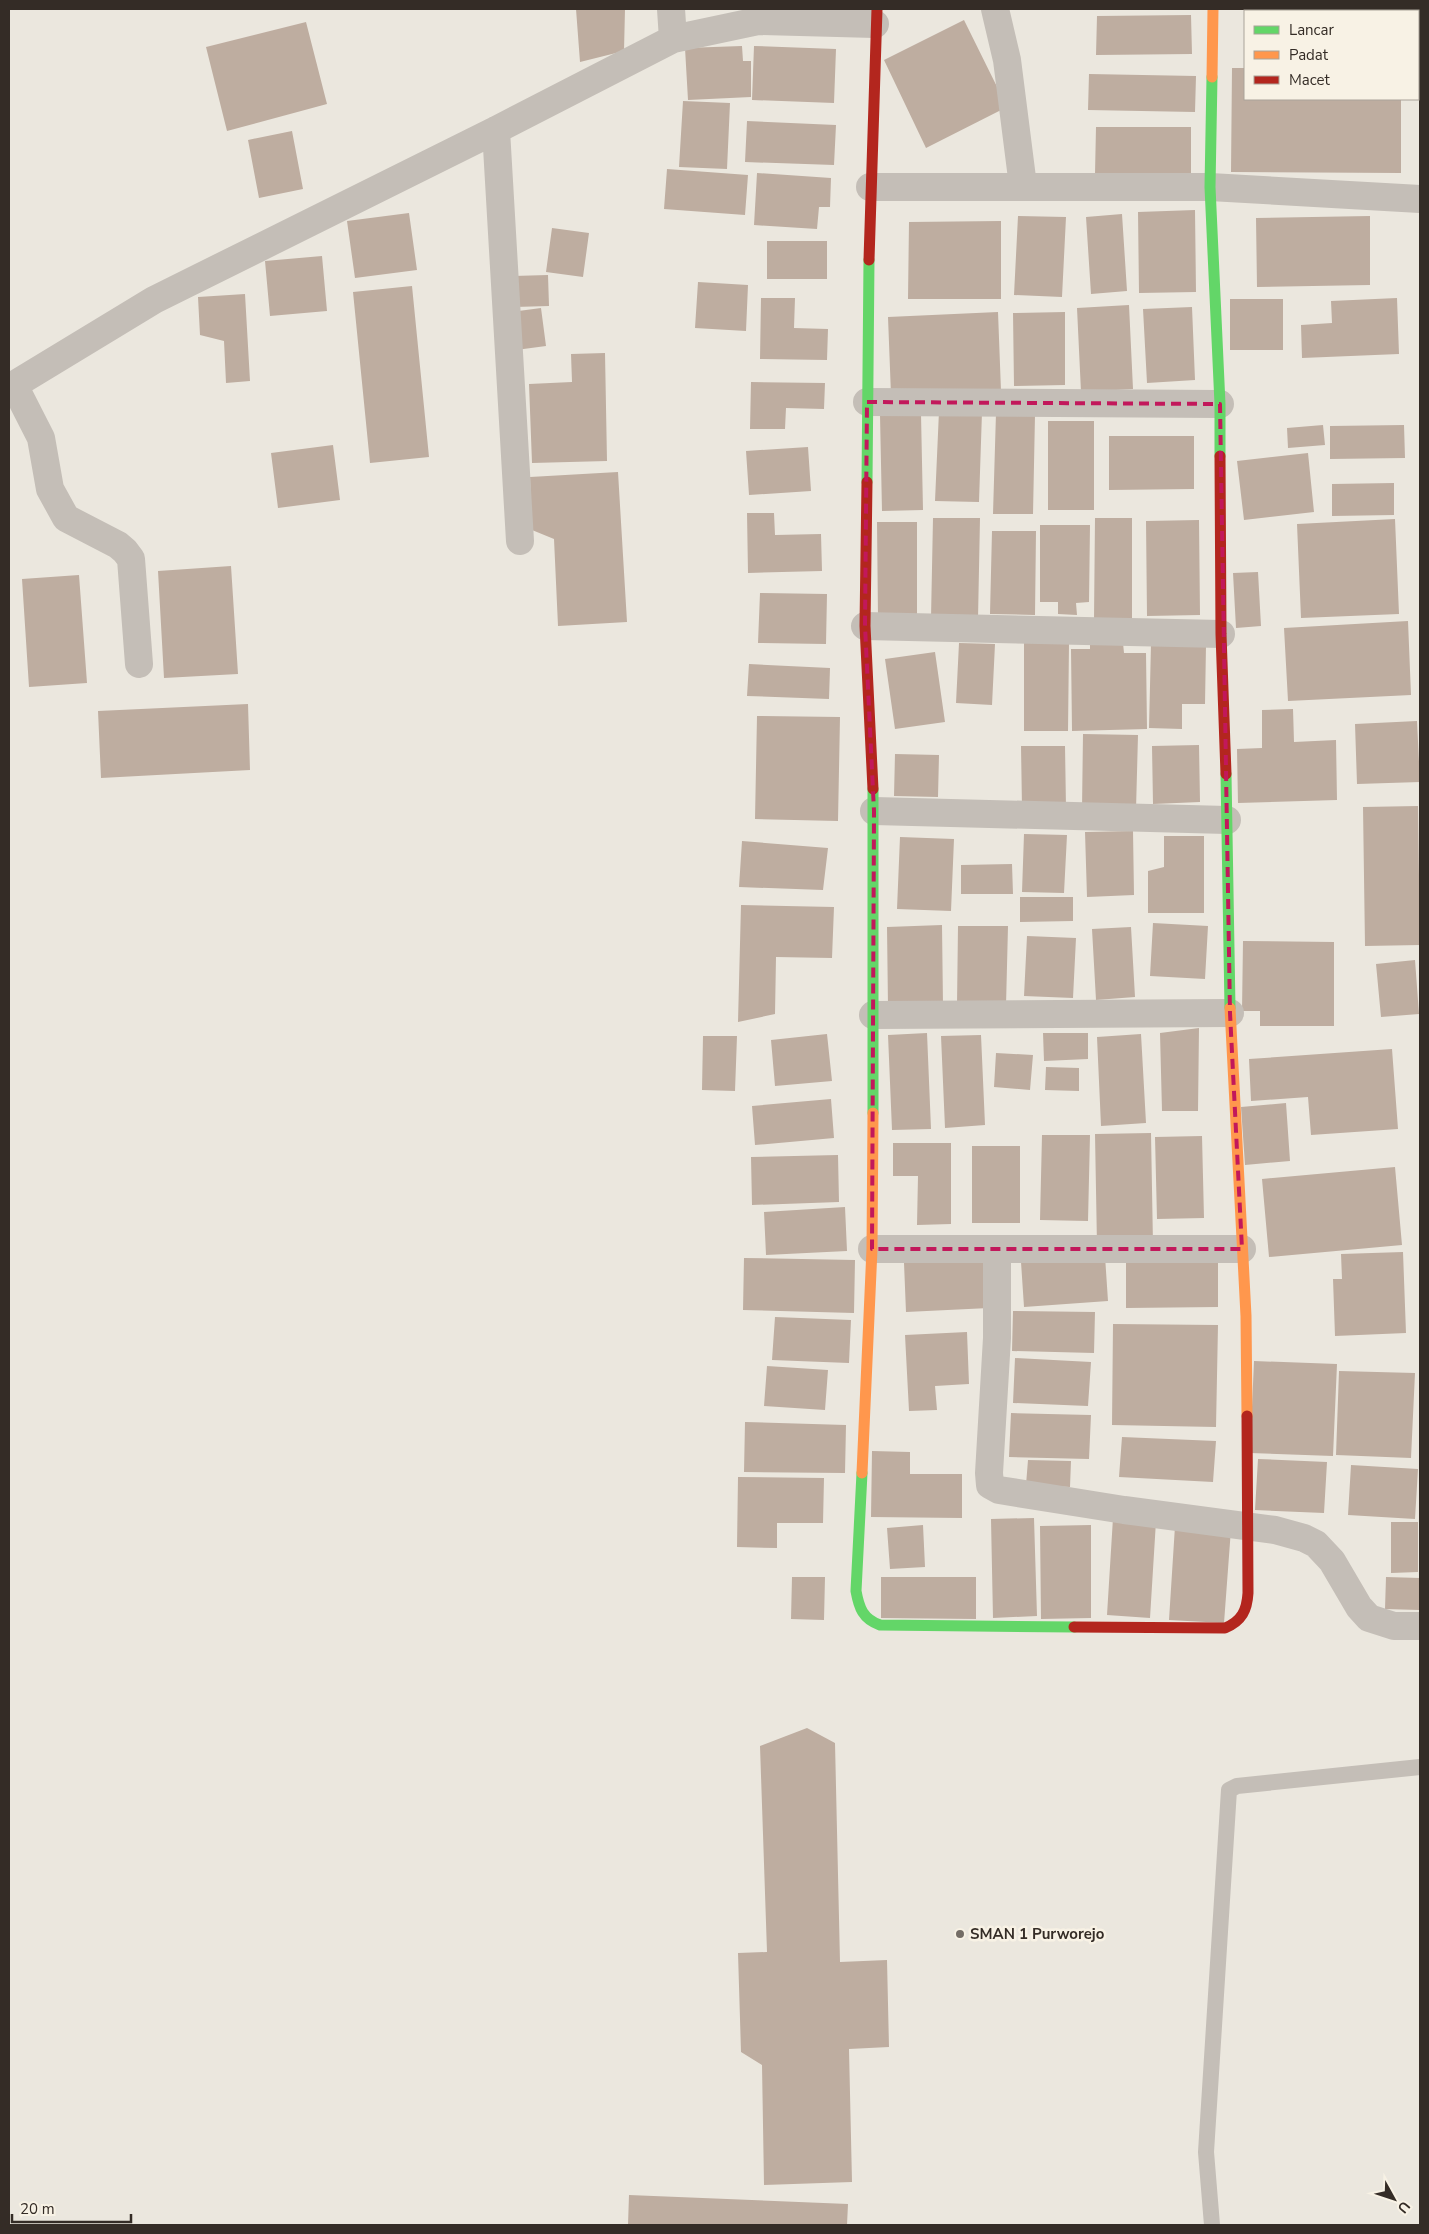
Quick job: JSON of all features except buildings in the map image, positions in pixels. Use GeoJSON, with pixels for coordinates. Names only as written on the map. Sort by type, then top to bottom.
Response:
{"type":"FeatureCollection","features":[{"type":"Feature","properties":{"kind":"street"},"geometry":{"type":"LineString","coordinates":[[671,9],[673,39]]}},
{"type":"Feature","properties":{"kind":"street"},"geometry":{"type":"LineString","coordinates":[[995,9],[1007,60],[1023,186]]}},
{"type":"Feature","properties":{"kind":"street"},"geometry":{"type":"LineString","coordinates":[[139,664],[131,560],[126,551],[118,545],[66,518],[60,510],[50,489],[41,438],[11,386],[154,300],[496,130],[673,39],[758,21],[876,16],[870,187],[865,626],[874,812],[872,1249],[856,1591],[858,1608],[868,1621],[880,1625],[1225,1628],[1236,1625],[1242,1618],[1247,1606],[1246,1316],[1230,1013],[1227,820],[1221,634],[1220,404],[1210,187],[1213,9]]}},
{"type":"Feature","properties":{"kind":"street"},"geometry":{"type":"LineString","coordinates":[[496,130],[520,541]]}},
{"type":"Feature","properties":{"kind":"street"},"geometry":{"type":"LineString","coordinates":[[870,187],[1210,187],[1420,199]]}},
{"type":"Feature","properties":{"kind":"street"},"geometry":{"type":"LineString","coordinates":[[867,402],[1220,404]]}},
{"type":"Feature","properties":{"kind":"street"},"geometry":{"type":"LineString","coordinates":[[865,626],[1221,634]]}},
{"type":"Feature","properties":{"kind":"street"},"geometry":{"type":"LineString","coordinates":[[874,812],[1227,820]]}},
{"type":"Feature","properties":{"kind":"street"},"geometry":{"type":"LineString","coordinates":[[873,1015],[1230,1013]]}},
{"type":"Feature","properties":{"kind":"street"},"geometry":{"type":"LineString","coordinates":[[872,1249],[1242,1249]]}},
{"type":"Feature","properties":{"kind":"street"},"geometry":{"type":"LineString","coordinates":[[996,1249],[997,1338],[989,1473],[990,1485],[999,1490],[1124,1510],[1275,1530],[1304,1538],[1316,1544],[1332,1561],[1359,1607],[1369,1618],[1394,1626],[1420,1626]]}},
{"type":"Feature","properties":{"kind":"lane"},"geometry":{"type":"LineString","coordinates":[[1212,2225],[1206,2152],[1229,1790],[1237,1786],[1420,1767]]}},
{"type":"Feature","properties":{"kind":"highlighted area"},"geometry":{"type":"Polygon","coordinates":[[[867,402],[1220,404],[1230,1013],[1242,1249],[872,1249],[874,811],[865,626],[867,402]]]}},
{"type":"Feature","properties":{"kind":"traffic: fast"},"geometry":{"type":"LineString","coordinates":[[1212,77],[1210,187],[1220,404],[1220,456]]}},
{"type":"Feature","properties":{"kind":"traffic: fast"},"geometry":{"type":"LineString","coordinates":[[867,482],[869,260]]}},
{"type":"Feature","properties":{"kind":"traffic: fast"},"geometry":{"type":"LineString","coordinates":[[1226,774],[1230,1008]]}},
{"type":"Feature","properties":{"kind":"traffic: fast"},"geometry":{"type":"LineString","coordinates":[[873,789],[873,1113]]}},
{"type":"Feature","properties":{"kind":"traffic: fast"},"geometry":{"type":"LineString","coordinates":[[862,1473],[856,1591],[860,1608],[874,1623],[880,1625],[1074,1627]]}},
{"type":"Feature","properties":{"kind":"traffic: slow"},"geometry":{"type":"LineString","coordinates":[[1212,77],[1213,9]]}},
{"type":"Feature","properties":{"kind":"traffic: slow"},"geometry":{"type":"LineString","coordinates":[[1230,1008],[1246,1316],[1247,1416]]}},
{"type":"Feature","properties":{"kind":"traffic: slow"},"geometry":{"type":"LineString","coordinates":[[862,1473],[872,1249],[873,1113]]}},
{"type":"Feature","properties":{"kind":"traffic: jam"},"geometry":{"type":"LineString","coordinates":[[869,260],[877,9]]}},
{"type":"Feature","properties":{"kind":"traffic: jam"},"geometry":{"type":"LineString","coordinates":[[1220,456],[1221,634],[1226,774]]}},
{"type":"Feature","properties":{"kind":"traffic: jam"},"geometry":{"type":"LineString","coordinates":[[867,482],[865,626],[873,789]]}},
{"type":"Feature","properties":{"kind":"traffic: jam"},"geometry":{"type":"LineString","coordinates":[[1074,1627],[1225,1628],[1236,1622],[1245,1610],[1248,1593],[1247,1416]]}},
{"type":"Feature","properties":{"kind":"place","name":"SMAN 1 Purworejo"},"geometry":{"type":"Point","coordinates":[960,1934]}}]}
